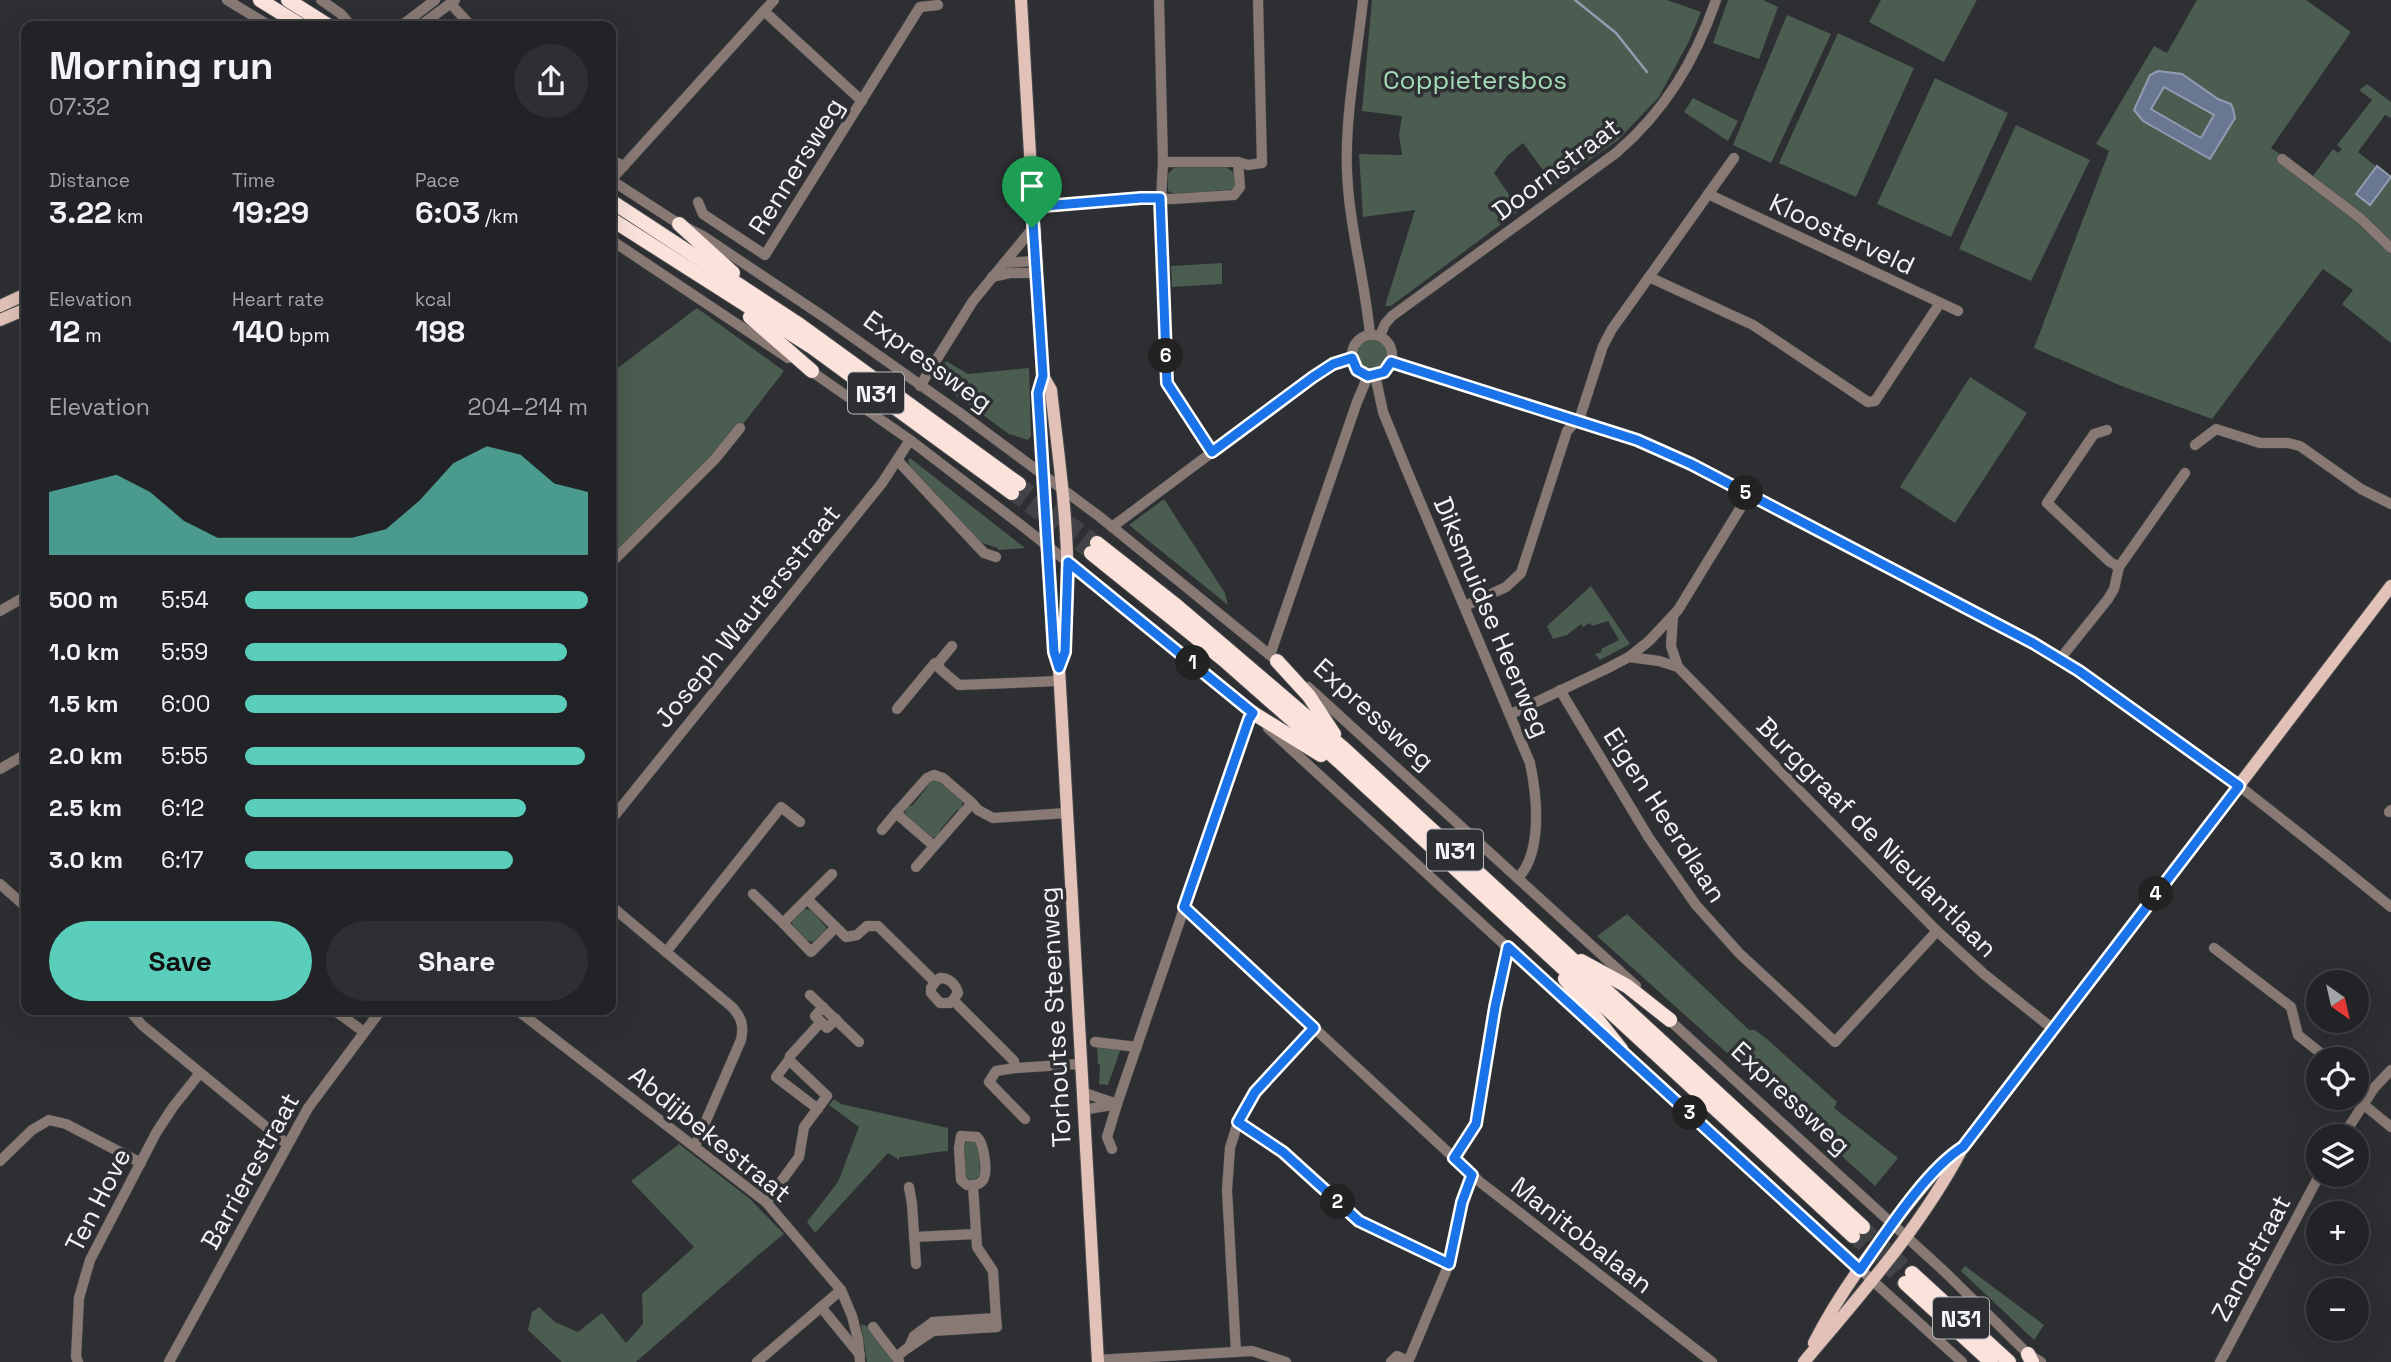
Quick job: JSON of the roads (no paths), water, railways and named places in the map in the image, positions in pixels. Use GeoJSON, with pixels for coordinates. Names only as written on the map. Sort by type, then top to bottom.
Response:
{"type":"FeatureCollection","features":[{"type":"Feature","properties":{"kind":"highway"},"geometry":{"type":"LineString","coordinates":[[260,0],[294,21]]}},
{"type":"Feature","properties":{"kind":"highway"},"geometry":{"type":"LineString","coordinates":[[288,0],[321,21]]}},
{"type":"Feature","properties":{"kind":"highway","name":"Expressweg"},"geometry":{"type":"LineString","coordinates":[[616,205],[739,292]]}},
{"type":"Feature","properties":{"kind":"highway","name":"Expressweg"},"geometry":{"type":"LineString","coordinates":[[616,222],[739,292],[869,373],[1016,488]]}},
{"type":"Feature","properties":{"kind":"highway"},"geometry":{"type":"LineString","coordinates":[[679,224],[729,268],[748,315],[812,370]]}},
{"type":"Feature","properties":{"kind":"highway","name":"Expressweg"},"geometry":{"type":"LineString","coordinates":[[1560,956],[1094,548],[1177,606],[1342,747],[1560,956],[1858,1231]]}},
{"type":"Feature","properties":{"kind":"highway"},"geometry":{"type":"LineString","coordinates":[[1273,658],[1309,696],[1342,747]]}},
{"type":"Feature","properties":{"kind":"highway"},"geometry":{"type":"LineString","coordinates":[[1253,713],[1323,757],[1342,764]]}},
{"type":"Feature","properties":{"kind":"highway"},"geometry":{"type":"LineString","coordinates":[[1621,1049],[1574,988],[1558,972],[1560,956],[1627,986],[1670,1020]]}},
{"type":"Feature","properties":{"kind":"highway","name":"N31"},"geometry":{"type":"LineString","coordinates":[[1991,1362],[1909,1278],[2009,1362]]}},
{"type":"Feature","properties":{"kind":"main road","name":"Torhoutse Steenweg"},"geometry":{"type":"LineString","coordinates":[[1021,0],[1032,228],[1043,376],[1038,393],[1054,652],[1059,675],[1098,1361]]}},
{"type":"Feature","properties":{"kind":"main road"},"geometry":{"type":"LineString","coordinates":[[0,306],[21,296]]}},
{"type":"Feature","properties":{"kind":"main road"},"geometry":{"type":"LineString","coordinates":[[0,320],[21,311]]}},
{"type":"Feature","properties":{"kind":"main road","name":"Torhoutse Steenweg"},"geometry":{"type":"LineString","coordinates":[[1043,376],[1051,390],[1064,492],[1068,562],[1065,652],[1059,675]]}},
{"type":"Feature","properties":{"kind":"main road"},"geometry":{"type":"LineString","coordinates":[[1805,1361],[1820,1331],[1860,1270],[1940,1187],[1963,1147],[2391,586]]}},
{"type":"Feature","properties":{"kind":"main road"},"geometry":{"type":"LineString","coordinates":[[1805,1361],[1873,1281],[1899,1231]]}},
{"type":"Feature","properties":{"kind":"street"},"geometry":{"type":"LineString","coordinates":[[227,0],[262,21]]}},
{"type":"Feature","properties":{"kind":"street"},"geometry":{"type":"LineString","coordinates":[[321,0],[337,10],[347,21]]}},
{"type":"Feature","properties":{"kind":"street"},"geometry":{"type":"LineString","coordinates":[[408,21],[435,0]]}},
{"type":"Feature","properties":{"kind":"street"},"geometry":{"type":"LineString","coordinates":[[616,175],[774,0]]}},
{"type":"Feature","properties":{"kind":"street"},"geometry":{"type":"LineString","coordinates":[[1159,0],[1163,162],[1160,198],[1167,383],[1212,452]]}},
{"type":"Feature","properties":{"kind":"street"},"geometry":{"type":"LineString","coordinates":[[1163,162],[1238,162],[1248,165],[1262,163],[1258,0]]}},
{"type":"Feature","properties":{"kind":"street"},"geometry":{"type":"LineString","coordinates":[[1363,0],[1347,167],[1351,217],[1375,336]]}},
{"type":"Feature","properties":{"kind":"street","name":"Doornstraat"},"geometry":{"type":"LineString","coordinates":[[1375,336],[1392,316],[1616,153],[1635,136],[1671,95],[1688,68],[1716,0]]}},
{"type":"Feature","properties":{"kind":"street"},"geometry":{"type":"LineString","coordinates":[[427,21],[453,2],[467,21]]}},
{"type":"Feature","properties":{"kind":"street"},"geometry":{"type":"LineString","coordinates":[[862,101],[920,7],[938,5]]}},
{"type":"Feature","properties":{"kind":"street","name":"Rennersweg"},"geometry":{"type":"LineString","coordinates":[[698,202],[703,214],[765,255],[862,101],[764,12]]}},
{"type":"Feature","properties":{"kind":"street"},"geometry":{"type":"LineString","coordinates":[[1465,606],[1506,587],[1521,573],[1567,431],[1580,416],[1603,346],[1612,328],[1734,158]]}},
{"type":"Feature","properties":{"kind":"street"},"geometry":{"type":"LineString","coordinates":[[2282,159],[2360,218],[2391,248]]}},
{"type":"Feature","properties":{"kind":"street"},"geometry":{"type":"LineString","coordinates":[[616,162],[624,166]]}},
{"type":"Feature","properties":{"kind":"street"},"geometry":{"type":"LineString","coordinates":[[1032,207],[1234,195],[1240,187],[1238,162]]}},
{"type":"Feature","properties":{"kind":"street","name":"Expressweg"},"geometry":{"type":"LineString","coordinates":[[616,183],[679,224],[703,236],[827,319],[920,386],[1112,527],[1273,658],[1518,878],[1899,1231],[2030,1358],[2041,1362]]}},
{"type":"Feature","properties":{"kind":"street","name":"Kloosterveld"},"geometry":{"type":"LineString","coordinates":[[1708,194],[1958,311]]}},
{"type":"Feature","properties":{"kind":"street"},"geometry":{"type":"LineString","coordinates":[[920,386],[973,301],[1032,228]]}},
{"type":"Feature","properties":{"kind":"street"},"geometry":{"type":"LineString","coordinates":[[616,243],[799,365],[812,370],[911,440],[1048,546],[1253,713],[1962,1362]]}},
{"type":"Feature","properties":{"kind":"street"},"geometry":{"type":"LineString","coordinates":[[1004,263],[1035,267]]}},
{"type":"Feature","properties":{"kind":"street"},"geometry":{"type":"LineString","coordinates":[[992,277],[1035,267]]}},
{"type":"Feature","properties":{"kind":"street"},"geometry":{"type":"LineString","coordinates":[[1649,277],[1753,325],[1868,402],[1875,401],[1886,388],[1940,303]]}},
{"type":"Feature","properties":{"kind":"street"},"geometry":{"type":"LineString","coordinates":[[1112,527],[1313,377],[1333,364],[1352,358],[1354,345],[1358,340],[1375,336],[1385,340],[1392,350],[1391,362],[1384,372],[1372,376],[1357,402],[1273,658]]}},
{"type":"Feature","properties":{"kind":"street","name":"Diksmuidse Heerweg"},"geometry":{"type":"LineString","coordinates":[[1352,358],[1357,370],[1372,376],[1383,412],[1530,763],[1537,802],[1529,866],[1518,878]]}},
{"type":"Feature","properties":{"kind":"street"},"geometry":{"type":"LineString","coordinates":[[1391,362],[1664,450],[2060,659],[2239,786],[2391,907]]}},
{"type":"Feature","properties":{"kind":"street"},"geometry":{"type":"LineString","coordinates":[[616,558],[715,459],[740,428]]}},
{"type":"Feature","properties":{"kind":"street"},"geometry":{"type":"LineString","coordinates":[[2195,445],[2216,429],[2260,443],[2300,446],[2361,489],[2391,504]]}},
{"type":"Feature","properties":{"kind":"street"},"geometry":{"type":"LineString","coordinates":[[2107,430],[2094,434],[2047,503],[2110,562],[2119,567]]}},
{"type":"Feature","properties":{"kind":"street","name":"Joseph Wautersstraat"},"geometry":{"type":"LineString","coordinates":[[616,815],[887,475],[911,440]]}},
{"type":"Feature","properties":{"kind":"street"},"geometry":{"type":"LineString","coordinates":[[897,460],[984,553],[996,557]]}},
{"type":"Feature","properties":{"kind":"street"},"geometry":{"type":"LineString","coordinates":[[2060,659],[2108,599],[2114,589],[2119,567],[2185,473]]}},
{"type":"Feature","properties":{"kind":"street"},"geometry":{"type":"LineString","coordinates":[[1511,713],[1629,657],[1650,641],[1673,617],[1749,494]]}},
{"type":"Feature","properties":{"kind":"street"},"geometry":{"type":"LineString","coordinates":[[0,611],[21,599]]}},
{"type":"Feature","properties":{"kind":"street"},"geometry":{"type":"LineString","coordinates":[[1673,617],[1671,646],[1678,667]]}},
{"type":"Feature","properties":{"kind":"street"},"geometry":{"type":"LineString","coordinates":[[897,709],[952,646]]}},
{"type":"Feature","properties":{"kind":"street"},"geometry":{"type":"LineString","coordinates":[[1629,657],[1660,661],[1678,667]]}},
{"type":"Feature","properties":{"kind":"street"},"geometry":{"type":"LineString","coordinates":[[938,663],[940,669],[959,685],[1059,675]]}},
{"type":"Feature","properties":{"kind":"street","name":"Burggraaf de Nieulantlaan"},"geometry":{"type":"LineString","coordinates":[[1678,667],[1937,931],[1992,981],[2053,1029]]}},
{"type":"Feature","properties":{"kind":"street","name":"Eigen Heerdlaan"},"geometry":{"type":"LineString","coordinates":[[1560,690],[1649,838],[1696,905],[1748,963],[1836,1042],[1937,931]]}},
{"type":"Feature","properties":{"kind":"street"},"geometry":{"type":"LineString","coordinates":[[1112,1149],[1107,1137],[1117,1104],[1253,713]]}},
{"type":"Feature","properties":{"kind":"street"},"geometry":{"type":"LineString","coordinates":[[0,769],[21,757]]}},
{"type":"Feature","properties":{"kind":"street"},"geometry":{"type":"LineString","coordinates":[[882,830],[927,778],[934,775],[943,778],[993,818],[1066,813]]}},
{"type":"Feature","properties":{"kind":"street","name":"Joseph Wautersstraat"},"geometry":{"type":"LineString","coordinates":[[616,809],[629,798]]}},
{"type":"Feature","properties":{"kind":"street"},"geometry":{"type":"LineString","coordinates":[[916,867],[972,803]]}},
{"type":"Feature","properties":{"kind":"street"},"geometry":{"type":"LineString","coordinates":[[666,952],[781,807],[800,822]]}},
{"type":"Feature","properties":{"kind":"street"},"geometry":{"type":"LineString","coordinates":[[896,813],[934,846]]}},
{"type":"Feature","properties":{"kind":"street"},"geometry":{"type":"LineString","coordinates":[[783,923],[832,874]]}},
{"type":"Feature","properties":{"kind":"street"},"geometry":{"type":"LineString","coordinates":[[0,884],[21,903]]}},
{"type":"Feature","properties":{"kind":"street"},"geometry":{"type":"LineString","coordinates":[[753,894],[811,952],[835,928]]}},
{"type":"Feature","properties":{"kind":"street"},"geometry":{"type":"LineString","coordinates":[[807,900],[846,937],[852,937],[865,927],[878,926],[935,982]]}},
{"type":"Feature","properties":{"kind":"street","name":"Manitobalaan"},"geometry":{"type":"LineString","coordinates":[[1184,907],[1472,1175],[1527,1221],[1713,1362]]}},
{"type":"Feature","properties":{"kind":"street"},"geometry":{"type":"LineString","coordinates":[[616,910],[732,1007],[743,1023],[741,1040],[695,1146]]}},
{"type":"Feature","properties":{"kind":"street"},"geometry":{"type":"LineString","coordinates":[[1454,1158],[1476,1124],[1495,1007],[1508,947]]}},
{"type":"Feature","properties":{"kind":"street"},"geometry":{"type":"LineString","coordinates":[[2214,948],[2291,1006],[2298,1035],[2313,1047]]}},
{"type":"Feature","properties":{"kind":"street"},"geometry":{"type":"LineString","coordinates":[[944,978],[955,986],[958,993],[953,1000],[940,1003],[931,993],[935,982],[944,978]]}},
{"type":"Feature","properties":{"kind":"street"},"geometry":{"type":"LineString","coordinates":[[810,995],[859,1042]]}},
{"type":"Feature","properties":{"kind":"street"},"geometry":{"type":"LineString","coordinates":[[953,1000],[1014,1060],[1015,1068]]}},
{"type":"Feature","properties":{"kind":"street"},"geometry":{"type":"LineString","coordinates":[[823,1007],[815,1016],[827,1028],[836,1019]]}},
{"type":"Feature","properties":{"kind":"street"},"geometry":{"type":"LineString","coordinates":[[133,1015],[287,1144]]}},
{"type":"Feature","properties":{"kind":"street"},"geometry":{"type":"LineString","coordinates":[[341,1015],[364,1032]]}},
{"type":"Feature","properties":{"kind":"street","name":"Barrierestraat"},"geometry":{"type":"LineString","coordinates":[[169,1362],[287,1144],[315,1098],[377,1015]]}},
{"type":"Feature","properties":{"kind":"street","name":"Abdijbekestraat"},"geometry":{"type":"LineString","coordinates":[[524,1015],[766,1202],[841,1290],[852,1316],[860,1359]]}},
{"type":"Feature","properties":{"kind":"street"},"geometry":{"type":"LineString","coordinates":[[818,1109],[776,1077],[821,1022]]}},
{"type":"Feature","properties":{"kind":"street"},"geometry":{"type":"LineString","coordinates":[[1236,1352],[1226,1170],[1230,1148],[1238,1122],[1255,1092],[1314,1028]]}},
{"type":"Feature","properties":{"kind":"street"},"geometry":{"type":"LineString","coordinates":[[1096,1042],[1137,1047]]}},
{"type":"Feature","properties":{"kind":"street"},"geometry":{"type":"LineString","coordinates":[[766,1202],[799,1157],[804,1128],[827,1096],[789,1060]]}},
{"type":"Feature","properties":{"kind":"street"},"geometry":{"type":"LineString","coordinates":[[1025,1119],[989,1082],[996,1071],[1080,1063]]}},
{"type":"Feature","properties":{"kind":"street"},"geometry":{"type":"LineString","coordinates":[[2369,1095],[2391,1070]]}},
{"type":"Feature","properties":{"kind":"street","name":"Ten Hove"},"geometry":{"type":"LineString","coordinates":[[78,1362],[79,1298],[84,1276],[141,1163],[173,1107],[200,1073]]}},
{"type":"Feature","properties":{"kind":"street"},"geometry":{"type":"LineString","coordinates":[[1082,1092],[1117,1104]]}},
{"type":"Feature","properties":{"kind":"street"},"geometry":{"type":"LineString","coordinates":[[1083,1110],[1117,1104]]}},
{"type":"Feature","properties":{"kind":"street"},"geometry":{"type":"LineString","coordinates":[[2369,1109],[2391,1127]]}},
{"type":"Feature","properties":{"kind":"street"},"geometry":{"type":"LineString","coordinates":[[0,1161],[32,1130],[49,1120],[66,1124],[141,1163]]}},
{"type":"Feature","properties":{"kind":"street"},"geometry":{"type":"LineString","coordinates":[[1238,1122],[1283,1152],[1359,1221],[1449,1264]]}},
{"type":"Feature","properties":{"kind":"street"},"geometry":{"type":"LineString","coordinates":[[961,1136],[977,1137],[983,1144],[985,1178],[981,1183],[973,1185],[967,1185],[961,1180],[961,1136]]}},
{"type":"Feature","properties":{"kind":"street"},"geometry":{"type":"LineString","coordinates":[[1391,1362],[1397,1356],[1408,1361],[1449,1264],[1462,1202],[1472,1175]]}},
{"type":"Feature","properties":{"kind":"street"},"geometry":{"type":"LineString","coordinates":[[873,1327],[898,1359],[909,1347],[914,1336],[933,1322],[996,1318],[993,1271],[977,1247],[973,1185]]}},
{"type":"Feature","properties":{"kind":"street"},"geometry":{"type":"LineString","coordinates":[[909,1187],[916,1264]]}},
{"type":"Feature","properties":{"kind":"street","name":"Zandstraat"},"geometry":{"type":"LineString","coordinates":[[2220,1362],[2313,1187]]}},
{"type":"Feature","properties":{"kind":"street"},"geometry":{"type":"LineString","coordinates":[[914,1237],[976,1234]]}},
{"type":"Feature","properties":{"kind":"street"},"geometry":{"type":"LineString","coordinates":[[757,1362],[841,1290]]}},
{"type":"Feature","properties":{"kind":"street","name":"Abdijbekestraat"},"geometry":{"type":"LineString","coordinates":[[821,1307],[860,1359]]}},
{"type":"Feature","properties":{"kind":"street"},"geometry":{"type":"LineString","coordinates":[[1098,1361],[1256,1352],[1286,1362]]}},
{"type":"Feature","properties":{"kind":"water"},"geometry":{"type":"Polygon","coordinates":[[[2158,71],[2182,74],[2218,99],[2231,104],[2235,118],[2210,159],[2143,121],[2134,110],[2150,75],[2158,71]],[[2164,87],[2151,109],[2201,138],[2214,115],[2164,87]]]}},
{"type":"Feature","properties":{"kind":"water"},"geometry":{"type":"Polygon","coordinates":[[[2377,166],[2391,177],[2370,205],[2356,194],[2377,166]]]}},
{"type":"Feature","properties":{"kind":"waterway"},"geometry":{"type":"LineString","coordinates":[[1575,0],[1616,33],[1647,72]]}},
{"type":"Feature","properties":{"kind":"tunnel"},"geometry":{"type":"LineString","coordinates":[[1019,484],[1097,543]]}},
{"type":"Feature","properties":{"kind":"tunnel"},"geometry":{"type":"LineString","coordinates":[[1012,493],[1091,553]]}},
{"type":"Feature","properties":{"kind":"tunnel"},"geometry":{"type":"LineString","coordinates":[[1863,1227],[1912,1273]]}},
{"type":"Feature","properties":{"kind":"tunnel"},"geometry":{"type":"LineString","coordinates":[[1853,1236],[1905,1283]]}},
{"type":"Feature","properties":{"kind":"park label","name":"Coppietersbos"},"geometry":{"type":"Point","coordinates":[1475,80]}}]}
